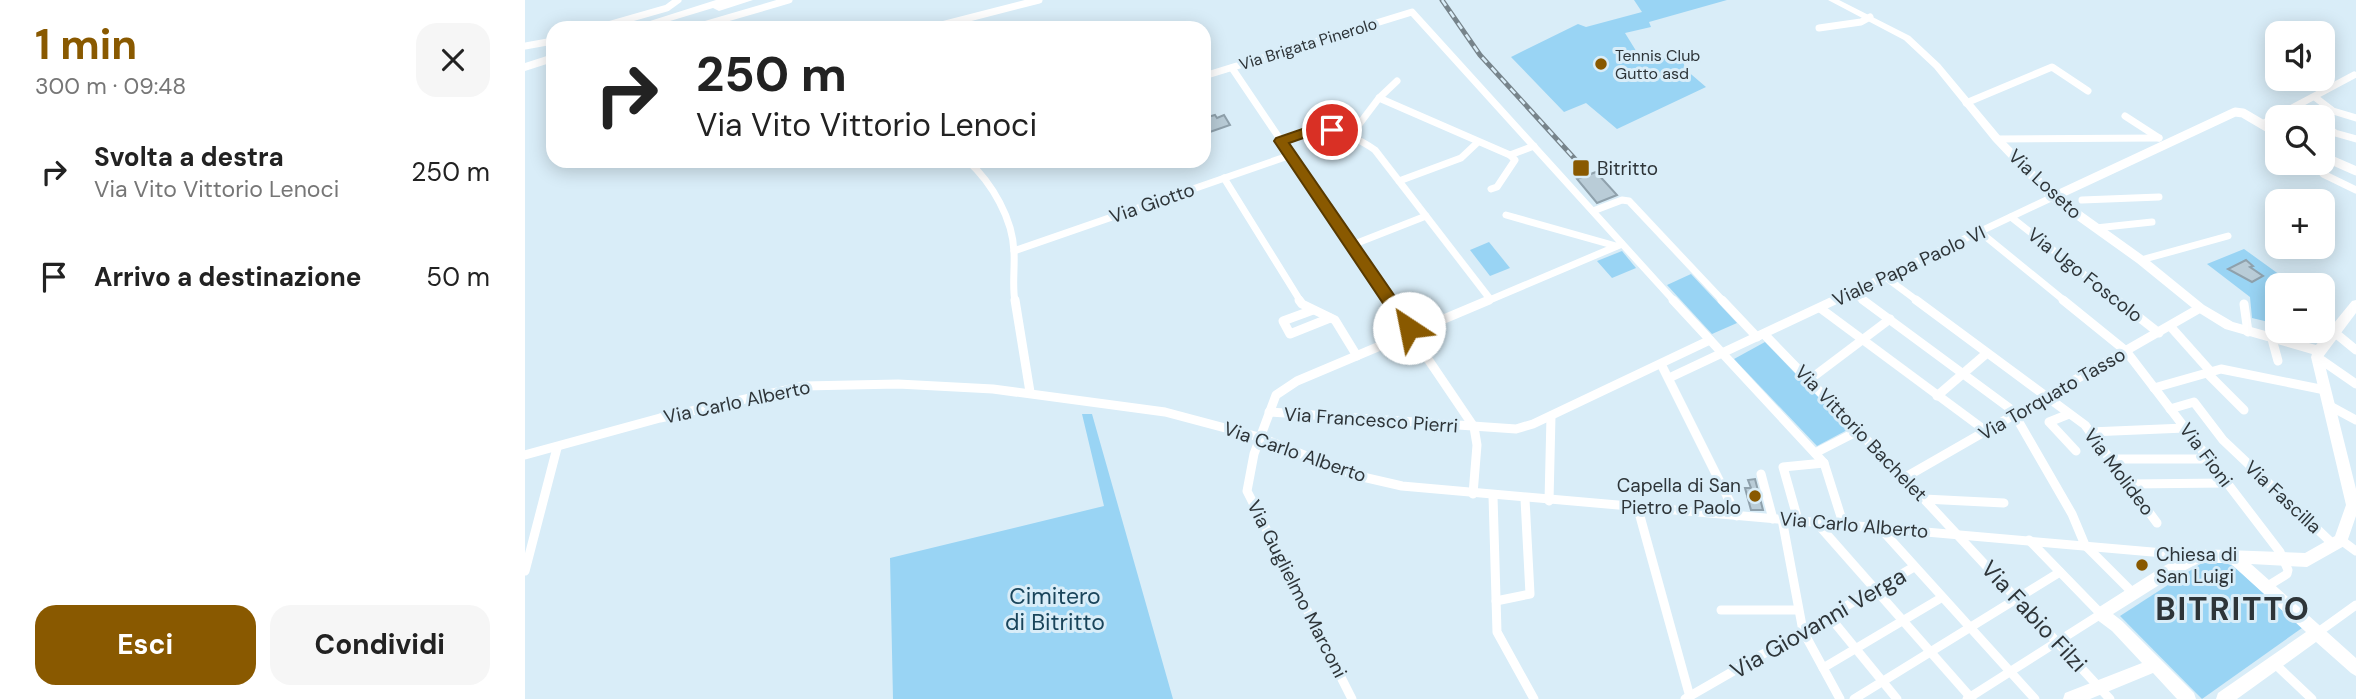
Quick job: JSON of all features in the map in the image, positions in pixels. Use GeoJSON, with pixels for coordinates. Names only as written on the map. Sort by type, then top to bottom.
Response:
{"type":"FeatureCollection","features":[{"type":"Feature","properties":{"kind":"highway"},"geometry":{"type":"LineString","coordinates":[[656,21],[727,0]]}},
{"type":"Feature","properties":{"kind":"highway"},"geometry":{"type":"LineString","coordinates":[[676,21],[747,0]]}},
{"type":"Feature","properties":{"kind":"highway"},"geometry":{"type":"LineString","coordinates":[[525,61],[546,54]]}},
{"type":"Feature","properties":{"kind":"highway"},"geometry":{"type":"LineString","coordinates":[[525,67],[546,60]]}},
{"type":"Feature","properties":{"kind":"main road","name":"Via Loseto"},"geometry":{"type":"LineString","coordinates":[[1832,0],[1898,32],[1922,51],[1997,139],[2096,228],[2200,308],[2228,326],[2265,337]]}},
{"type":"Feature","properties":{"kind":"main road"},"geometry":{"type":"LineString","coordinates":[[2335,331],[2351,321],[2356,304]]}},
{"type":"Feature","properties":{"kind":"main road","name":"Via Loseto"},"geometry":{"type":"LineString","coordinates":[[2284,343],[2318,354]]}},
{"type":"Feature","properties":{"kind":"main road"},"geometry":{"type":"LineString","coordinates":[[2188,699],[2101,614],[2198,556],[2307,560],[2338,542],[2354,510],[2318,354],[2326,343]]}},
{"type":"Feature","properties":{"kind":"main road"},"geometry":{"type":"LineString","coordinates":[[2233,557],[2356,668]]}},
{"type":"Feature","properties":{"kind":"main road"},"geometry":{"type":"LineString","coordinates":[[2233,697],[2317,634]]}},
{"type":"Feature","properties":{"kind":"main road"},"geometry":{"type":"LineString","coordinates":[[2071,699],[2105,693],[2155,665]]}},
{"type":"Feature","properties":{"kind":"street"},"geometry":{"type":"LineString","coordinates":[[622,21],[667,8],[678,0]]}},
{"type":"Feature","properties":{"kind":"street"},"geometry":{"type":"LineString","coordinates":[[717,21],[789,0]]}},
{"type":"Feature","properties":{"kind":"street"},"geometry":{"type":"LineString","coordinates":[[950,21],[1014,9],[1039,0]]}},
{"type":"Feature","properties":{"kind":"street","name":"Via Brigata Pinerolo"},"geometry":{"type":"LineString","coordinates":[[1211,74],[1412,12],[1534,146]]}},
{"type":"Feature","properties":{"kind":"street"},"geometry":{"type":"LineString","coordinates":[[1819,28],[1861,22],[1870,17]]}},
{"type":"Feature","properties":{"kind":"street"},"geometry":{"type":"LineString","coordinates":[[525,46],[546,42]]}},
{"type":"Feature","properties":{"kind":"street"},"geometry":{"type":"LineString","coordinates":[[1966,103],[2052,67],[2088,91]]}},
{"type":"Feature","properties":{"kind":"street"},"geometry":{"type":"LineString","coordinates":[[1232,68],[1474,427],[1477,445],[1473,494]]}},
{"type":"Feature","properties":{"kind":"street"},"geometry":{"type":"LineString","coordinates":[[2300,105],[2354,75]]}},
{"type":"Feature","properties":{"kind":"street"},"geometry":{"type":"LineString","coordinates":[[1351,135],[1397,81]]}},
{"type":"Feature","properties":{"kind":"street"},"geometry":{"type":"LineString","coordinates":[[2316,98],[2333,111],[2356,118]]}},
{"type":"Feature","properties":{"kind":"street"},"geometry":{"type":"LineString","coordinates":[[1379,99],[1510,155],[1515,160],[1497,187],[1491,189]]}},
{"type":"Feature","properties":{"kind":"street"},"geometry":{"type":"LineString","coordinates":[[2055,192],[2163,141],[2235,112],[2243,113],[2265,126]]}},
{"type":"Feature","properties":{"kind":"street"},"geometry":{"type":"LineString","coordinates":[[2125,116],[2163,141]]}},
{"type":"Feature","properties":{"kind":"street"},"geometry":{"type":"LineString","coordinates":[[1281,141],[1318,129],[1351,135],[1375,150],[1490,299]]}},
{"type":"Feature","properties":{"kind":"street"},"geometry":{"type":"LineString","coordinates":[[2335,133],[2356,139]]}},
{"type":"Feature","properties":{"kind":"street"},"geometry":{"type":"LineString","coordinates":[[1997,139],[2163,141]]}},
{"type":"Feature","properties":{"kind":"street"},"geometry":{"type":"LineString","coordinates":[[1399,181],[1461,158],[1478,142]]}},
{"type":"Feature","properties":{"kind":"street"},"geometry":{"type":"LineString","coordinates":[[1510,155],[1534,146],[1593,211],[1619,245],[1815,453],[1824,463],[1843,523]]}},
{"type":"Feature","properties":{"kind":"street","name":"Via Giotto"},"geometry":{"type":"LineString","coordinates":[[1014,251],[1291,155]]}},
{"type":"Feature","properties":{"kind":"street"},"geometry":{"type":"LineString","coordinates":[[2335,162],[2356,171]]}},
{"type":"Feature","properties":{"kind":"street"},"geometry":{"type":"LineString","coordinates":[[977,168],[995,196],[1014,251],[1011,264],[1013,290],[1031,392]]}},
{"type":"Feature","properties":{"kind":"street"},"geometry":{"type":"LineString","coordinates":[[2325,175],[2356,190]]}},
{"type":"Feature","properties":{"kind":"street"},"geometry":{"type":"LineString","coordinates":[[1224,178],[1301,304],[1335,320],[1357,356]]}},
{"type":"Feature","properties":{"kind":"street","name":"Viale Papa Paolo VI"},"geometry":{"type":"LineString","coordinates":[[1669,378],[1980,232],[2055,192]]}},
{"type":"Feature","properties":{"kind":"street"},"geometry":{"type":"LineString","coordinates":[[2082,201],[2159,197]]}},
{"type":"Feature","properties":{"kind":"street","name":"Via Vittorio Bachelet"},"geometry":{"type":"LineString","coordinates":[[1593,211],[1622,200],[1629,201],[1760,335],[1809,380],[1957,534]]}},
{"type":"Feature","properties":{"kind":"street"},"geometry":{"type":"LineString","coordinates":[[1506,215],[1619,245]]}},
{"type":"Feature","properties":{"kind":"street"},"geometry":{"type":"LineString","coordinates":[[1352,245],[1426,216]]}},
{"type":"Feature","properties":{"kind":"street","name":"Via Ugo Foscolo"},"geometry":{"type":"LineString","coordinates":[[2011,217],[2159,333]]}},
{"type":"Feature","properties":{"kind":"street"},"geometry":{"type":"LineString","coordinates":[[2096,228],[2152,222]]}},
{"type":"Feature","properties":{"kind":"street","name":"Via Fioni"},"geometry":{"type":"LineString","coordinates":[[1980,232],[2126,351],[2284,561]]}},
{"type":"Feature","properties":{"kind":"street"},"geometry":{"type":"LineString","coordinates":[[2141,260],[2228,236]]}},
{"type":"Feature","properties":{"kind":"street","name":"Via Guglielmo Marconi"},"geometry":{"type":"LineString","coordinates":[[1352,699],[1247,491],[1259,437],[1280,391],[1619,245]]}},
{"type":"Feature","properties":{"kind":"street","name":"Via Molideo"},"geometry":{"type":"LineString","coordinates":[[1884,276],[2047,396],[2090,432],[2157,523]]}},
{"type":"Feature","properties":{"kind":"street"},"geometry":{"type":"LineString","coordinates":[[1853,292],[2016,416],[2072,514],[2085,545],[2134,594]]}},
{"type":"Feature","properties":{"kind":"street"},"geometry":{"type":"LineString","coordinates":[[2244,304],[2248,332]]}},
{"type":"Feature","properties":{"kind":"street"},"geometry":{"type":"LineString","coordinates":[[1820,308],[1986,431]]}},
{"type":"Feature","properties":{"kind":"street","name":"Via Torquato Tasso"},"geometry":{"type":"LineString","coordinates":[[1904,478],[2200,308]]}},
{"type":"Feature","properties":{"kind":"street"},"geometry":{"type":"LineString","coordinates":[[1313,310],[1283,321],[1290,334],[1330,318]]}},
{"type":"Feature","properties":{"kind":"street"},"geometry":{"type":"LineString","coordinates":[[1809,380],[1890,319]]}},
{"type":"Feature","properties":{"kind":"street"},"geometry":{"type":"LineString","coordinates":[[2170,326],[2244,410]]}},
{"type":"Feature","properties":{"kind":"street"},"geometry":{"type":"LineString","coordinates":[[2335,333],[2356,350]]}},
{"type":"Feature","properties":{"kind":"street","name":"Via Francesco Pierri"},"geometry":{"type":"LineString","coordinates":[[1269,412],[1516,429],[1551,416],[1710,340]]}},
{"type":"Feature","properties":{"kind":"street"},"geometry":{"type":"LineString","coordinates":[[2273,343],[2278,361]]}},
{"type":"Feature","properties":{"kind":"street"},"geometry":{"type":"LineString","coordinates":[[1937,396],[1987,354]]}},
{"type":"Feature","properties":{"kind":"street"},"geometry":{"type":"LineString","coordinates":[[2318,354],[2356,384]]}},
{"type":"Feature","properties":{"kind":"street"},"geometry":{"type":"LineString","coordinates":[[1661,364],[1737,516]]}},
{"type":"Feature","properties":{"kind":"street"},"geometry":{"type":"LineString","coordinates":[[2154,388],[2221,369],[2325,390]]}},
{"type":"Feature","properties":{"kind":"street","name":"Via Carlo Alberto"},"geometry":{"type":"LineString","coordinates":[[525,455],[660,418],[804,386],[898,384],[1031,392],[1165,412],[1259,437],[1354,475],[1402,486],[1549,502],[1843,523],[2198,556]]}},
{"type":"Feature","properties":{"kind":"street","name":"Via Fascilla"},"geometry":{"type":"LineString","coordinates":[[2171,409],[2194,402],[2223,440],[2338,542]]}},
{"type":"Feature","properties":{"kind":"street"},"geometry":{"type":"LineString","coordinates":[[2330,406],[2356,420]]}},
{"type":"Feature","properties":{"kind":"street"},"geometry":{"type":"LineString","coordinates":[[2069,414],[2049,422],[2076,452]]}},
{"type":"Feature","properties":{"kind":"street"},"geometry":{"type":"LineString","coordinates":[[1549,502],[1551,416]]}},
{"type":"Feature","properties":{"kind":"street"},"geometry":{"type":"LineString","coordinates":[[2090,432],[2185,428]]}},
{"type":"Feature","properties":{"kind":"street"},"geometry":{"type":"LineString","coordinates":[[1815,453],[1858,431]]}},
{"type":"Feature","properties":{"kind":"street"},"geometry":{"type":"LineString","coordinates":[[525,571],[557,448]]}},
{"type":"Feature","properties":{"kind":"street"},"geometry":{"type":"LineString","coordinates":[[2110,459],[2209,459]]}},
{"type":"Feature","properties":{"kind":"street"},"geometry":{"type":"LineString","coordinates":[[1798,520],[1783,467],[1824,463]]}},
{"type":"Feature","properties":{"kind":"street"},"geometry":{"type":"LineString","coordinates":[[1761,474],[1777,519],[1803,631],[1840,699]]}},
{"type":"Feature","properties":{"kind":"street"},"geometry":{"type":"LineString","coordinates":[[2128,484],[2227,483]]}},
{"type":"Feature","properties":{"kind":"street"},"geometry":{"type":"LineString","coordinates":[[1493,496],[1497,632],[1534,699]]}},
{"type":"Feature","properties":{"kind":"street"},"geometry":{"type":"LineString","coordinates":[[1496,601],[1530,594],[1525,499]]}},
{"type":"Feature","properties":{"kind":"street"},"geometry":{"type":"LineString","coordinates":[[1924,499],[2004,503]]}},
{"type":"Feature","properties":{"kind":"street"},"geometry":{"type":"LineString","coordinates":[[1638,509],[1687,698]]}},
{"type":"Feature","properties":{"kind":"street"},"geometry":{"type":"LineString","coordinates":[[1815,522],[1877,589],[1970,698],[2101,614],[2029,540]]}},
{"type":"Feature","properties":{"kind":"street"},"geometry":{"type":"LineString","coordinates":[[1881,528],[1941,598],[2035,699]]}},
{"type":"Feature","properties":{"kind":"street","name":"Via Fabio Filzi"},"geometry":{"type":"LineString","coordinates":[[1957,534],[2105,693]]}},
{"type":"Feature","properties":{"kind":"street"},"geometry":{"type":"LineString","coordinates":[[2338,542],[2356,551]]}},
{"type":"Feature","properties":{"kind":"street"},"geometry":{"type":"LineString","coordinates":[[2266,587],[2287,574],[2284,561]]}},
{"type":"Feature","properties":{"kind":"street","name":"Via Giovanni Verga"},"geometry":{"type":"LineString","coordinates":[[1687,698],[1915,568]]}},
{"type":"Feature","properties":{"kind":"street"},"geometry":{"type":"LineString","coordinates":[[1854,699],[2060,572]]}},
{"type":"Feature","properties":{"kind":"street"},"geometry":{"type":"LineString","coordinates":[[1823,668],[1941,598]]}},
{"type":"Feature","properties":{"kind":"street"},"geometry":{"type":"LineString","coordinates":[[2317,634],[2356,605]]}},
{"type":"Feature","properties":{"kind":"street"},"geometry":{"type":"LineString","coordinates":[[1721,610],[1798,610]]}},
{"type":"Feature","properties":{"kind":"street"},"geometry":{"type":"LineString","coordinates":[[1829,616],[1897,699]]}},
{"type":"Feature","properties":{"kind":"street"},"geometry":{"type":"LineString","coordinates":[[2275,664],[2312,699]]}},
{"type":"Feature","properties":{"kind":"green space","name":"Tennis Club Gutto asd"},"geometry":{"type":"Polygon","coordinates":[[[1634,0],[1727,0],[1649,22],[1651,27],[1625,33],[1638,54],[1683,60],[1685,69],[1706,87],[1617,129],[1586,103],[1564,112],[1511,57],[1578,24],[1586,27],[1642,12],[1634,0]]]}},
{"type":"Feature","properties":{"kind":"green space"},"geometry":{"type":"Polygon","coordinates":[[[1489,242],[1510,268],[1490,276],[1470,250],[1489,242]]]}},
{"type":"Feature","properties":{"kind":"green space"},"geometry":{"type":"Polygon","coordinates":[[[2244,249],[2277,273],[2265,273],[2265,321],[2252,318],[2250,297],[2207,264],[2244,249]]]}},
{"type":"Feature","properties":{"kind":"green space"},"geometry":{"type":"Polygon","coordinates":[[[1622,251],[1636,268],[1612,278],[1597,261],[1622,251]]]}},
{"type":"Feature","properties":{"kind":"green space"},"geometry":{"type":"Polygon","coordinates":[[[1691,274],[1737,323],[1712,334],[1667,285],[1691,274]]]}},
{"type":"Feature","properties":{"kind":"green space"},"geometry":{"type":"Polygon","coordinates":[[[1765,342],[1849,429],[1817,446],[1734,359],[1765,342]]]}},
{"type":"Feature","properties":{"kind":"green space","name":"Cimitero di Bitritto"},"geometry":{"type":"Polygon","coordinates":[[[1082,414],[1092,414],[1173,699],[893,699],[890,558],[1104,506],[1082,414]]]}},
{"type":"Feature","properties":{"kind":"green space"},"geometry":{"type":"Polygon","coordinates":[[[2205,561],[2221,561],[2235,567],[2302,628],[2202,699],[2120,616],[2205,561]]]}},
{"type":"Feature","properties":{"kind":"building"},"geometry":{"type":"Polygon","coordinates":[[[1215,115],[1217,118],[1224,115],[1230,125],[1211,132],[1211,116],[1215,115]]]}},
{"type":"Feature","properties":{"kind":"building","name":"Bitritto"},"geometry":{"type":"Polygon","coordinates":[[[1596,172],[1617,195],[1597,203],[1577,179],[1596,172]]]}},
{"type":"Feature","properties":{"kind":"building"},"geometry":{"type":"Polygon","coordinates":[[[2246,260],[2253,266],[2250,267],[2263,276],[2252,282],[2228,269],[2246,260]]]}},
{"type":"Feature","properties":{"kind":"building","name":"Capella di San Pietro e Paolo"},"geometry":{"type":"Polygon","coordinates":[[[1755,479],[1763,510],[1751,510],[1745,488],[1751,488],[1748,480],[1755,479]]]}},
{"type":"Feature","properties":{"kind":"railway"},"geometry":{"type":"LineString","coordinates":[[1442,0],[1480,55],[1585,170]]}},
{"type":"Feature","properties":{"kind":"place","name":"Tennis Club Gutto asd"},"geometry":{"type":"Point","coordinates":[1601,64]}},
{"type":"Feature","properties":{"kind":"place","name":"Bitritto"},"geometry":{"type":"Point","coordinates":[1581,168]}},
{"type":"Feature","properties":{"kind":"place","name":"Capella di San Pietro e Paolo"},"geometry":{"type":"Point","coordinates":[1755,496]}},
{"type":"Feature","properties":{"kind":"place","name":"Chiesa di San Luigi"},"geometry":{"type":"Point","coordinates":[2142,565]}},
{"type":"Feature","properties":{"kind":"district","name":"BITRITTO"},"geometry":{"type":"Point","coordinates":[2233,609]}},
{"type":"Feature","properties":{"kind":"route"},"geometry":{"type":"LineString","coordinates":[[1332,130],[1318,129],[1281,141],[1409,328]]}}]}
